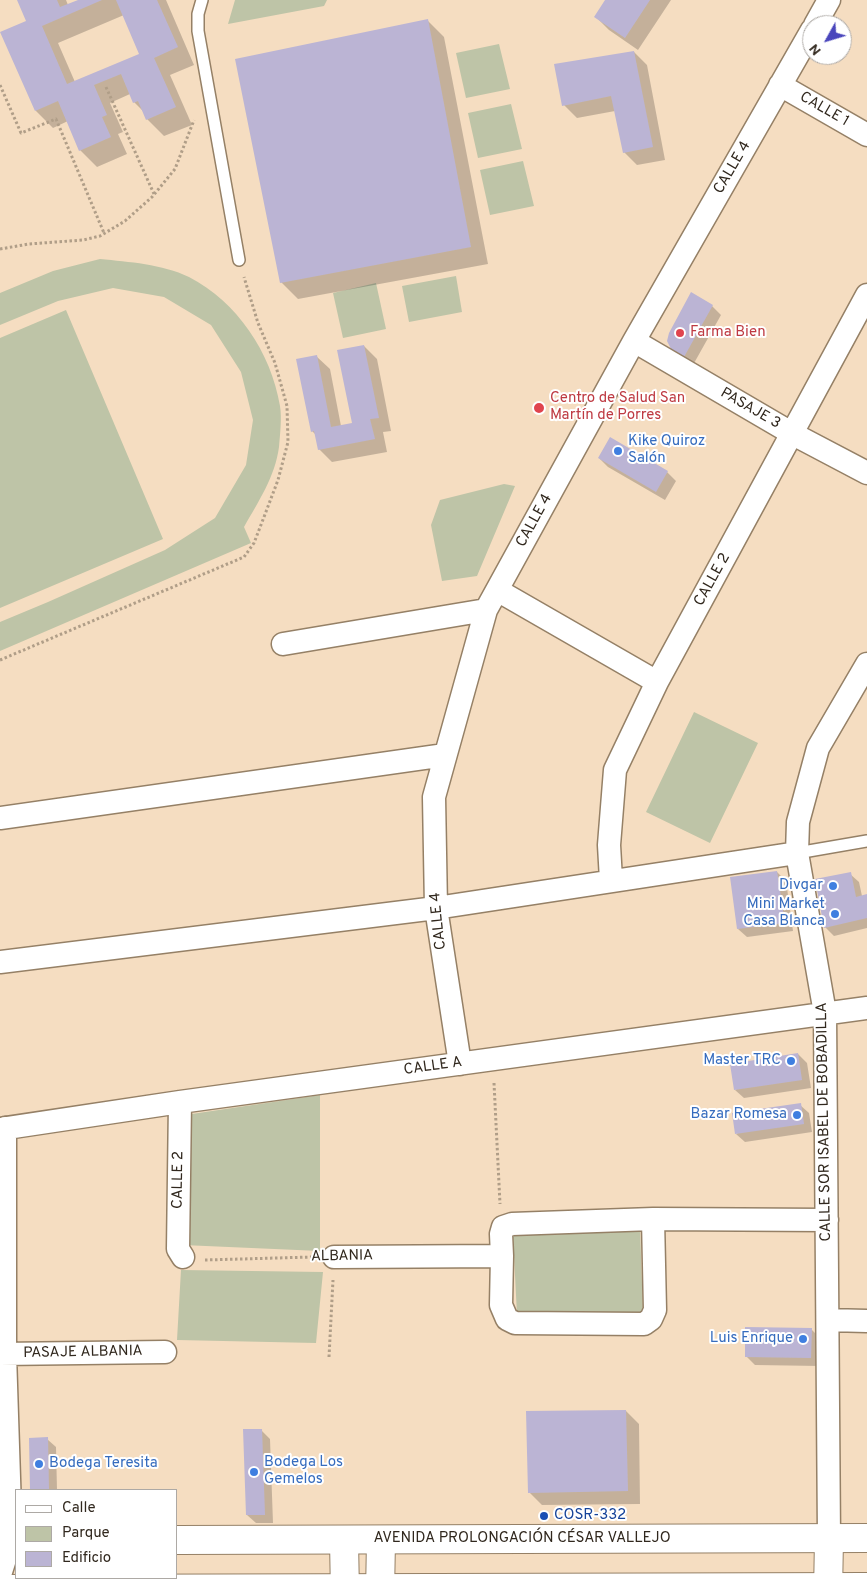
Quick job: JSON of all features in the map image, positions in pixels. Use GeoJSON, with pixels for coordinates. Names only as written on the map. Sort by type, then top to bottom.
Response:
{"type":"FeatureCollection","features":[{"type":"Feature","properties":{"kind":"main road"},"geometry":{"type":"LineString","coordinates":[[828,1591],[829,1538]]}},
{"type":"Feature","properties":{"kind":"main road","name":"AVENIDA PROLONGACIÓN CÉSAR VALLEJO"},"geometry":{"type":"LineString","coordinates":[[178,1540],[867,1538]]}},
{"type":"Feature","properties":{"kind":"main road"},"geometry":{"type":"LineString","coordinates":[[344,1540],[345,1592]]}},
{"type":"Feature","properties":{"kind":"main road"},"geometry":{"type":"LineString","coordinates":[[380,1591],[381,1540]]}},
{"type":"Feature","properties":{"kind":"main road"},"geometry":{"type":"LineString","coordinates":[[0,1589],[345,1592],[828,1591],[867,1587]]}},
{"type":"Feature","properties":{"kind":"street"},"geometry":{"type":"LineString","coordinates":[[821,15],[829,0]]}},
{"type":"Feature","properties":{"kind":"street","name":"CALLE 4"},"geometry":{"type":"LineString","coordinates":[[460,1064],[436,908],[434,797],[486,610],[634,341],[802,47]]}},
{"type":"Feature","properties":{"kind":"street","name":"CALLE 1"},"geometry":{"type":"LineString","coordinates":[[780,85],[867,135]]}},
{"type":"Feature","properties":{"kind":"street","name":"CALLE 2"},"geometry":{"type":"LineString","coordinates":[[611,880],[609,845],[615,770],[657,682],[867,295]]}},
{"type":"Feature","properties":{"kind":"street","name":"PASAJE 3"},"geometry":{"type":"LineString","coordinates":[[634,341],[793,434],[867,473]]}},
{"type":"Feature","properties":{"kind":"street"},"geometry":{"type":"LineString","coordinates":[[497,590],[657,682]]}},
{"type":"Feature","properties":{"kind":"street"},"geometry":{"type":"LineString","coordinates":[[283,644],[486,610]]}},
{"type":"Feature","properties":{"kind":"street","name":"CALLE SOR ISABEL DE BOBADILLA"},"geometry":{"type":"LineString","coordinates":[[829,1538],[825,1013],[797,853],[798,822],[818,748],[867,664]]}},
{"type":"Feature","properties":{"kind":"street"},"geometry":{"type":"LineString","coordinates":[[0,818],[445,754]]}},
{"type":"Feature","properties":{"kind":"street"},"geometry":{"type":"LineString","coordinates":[[0,962],[436,908],[797,853]]}},
{"type":"Feature","properties":{"kind":"street","name":"CALLE A"},"geometry":{"type":"LineString","coordinates":[[2,1128],[867,1008]]}},
{"type":"Feature","properties":{"kind":"street","name":"CALLE 2"},"geometry":{"type":"LineString","coordinates":[[180,1102],[178,1249],[183,1257]]}},
{"type":"Feature","properties":{"kind":"street"},"geometry":{"type":"LineString","coordinates":[[0,1575],[9,1540],[2,1354],[2,1128]]}},
{"type":"Feature","properties":{"kind":"street"},"geometry":{"type":"LineString","coordinates":[[653,1219],[655,1310],[651,1319],[644,1324],[515,1323],[507,1319],[501,1305],[501,1234],[503,1227],[512,1224],[653,1219],[827,1220]]}},
{"type":"Feature","properties":{"kind":"street","name":"ALBANIA"},"geometry":{"type":"LineString","coordinates":[[334,1257],[502,1256]]}},
{"type":"Feature","properties":{"kind":"street"},"geometry":{"type":"LineString","coordinates":[[828,1320],[867,1321]]}},
{"type":"Feature","properties":{"kind":"street","name":"PASAJE ALBANIA"},"geometry":{"type":"LineString","coordinates":[[2,1354],[165,1352]]}},
{"type":"Feature","properties":{"kind":"lane"},"geometry":{"type":"LineString","coordinates":[[202,0],[198,14],[198,32],[238,260]]}},
{"type":"Feature","properties":{"kind":"lane"},"geometry":{"type":"LineString","coordinates":[[797,853],[867,841]]}},
{"type":"Feature","properties":{"kind":"path"},"geometry":{"type":"LineString","coordinates":[[0,249],[29,244],[83,240],[104,233],[125,220],[154,194],[175,169],[191,132],[207,82]]}},
{"type":"Feature","properties":{"kind":"path"},"geometry":{"type":"LineString","coordinates":[[0,85],[21,132],[56,119],[104,233]]}},
{"type":"Feature","properties":{"kind":"path"},"geometry":{"type":"LineString","coordinates":[[106,87],[154,194]]}},
{"type":"Feature","properties":{"kind":"path"},"geometry":{"type":"LineString","coordinates":[[0,660],[244,558],[254,543],[278,480],[288,442],[287,406],[275,363],[258,323],[238,260]]}},
{"type":"Feature","properties":{"kind":"path"},"geometry":{"type":"LineString","coordinates":[[493,1059],[500,1212],[503,1227]]}},
{"type":"Feature","properties":{"kind":"path","name":"ALBANIA"},"geometry":{"type":"LineString","coordinates":[[183,1257],[192,1260],[334,1257]]}},
{"type":"Feature","properties":{"kind":"path"},"geometry":{"type":"LineString","coordinates":[[329,1357],[334,1257]]}},
{"type":"Feature","properties":{"kind":"green space"},"geometry":{"type":"Polygon","coordinates":[[[235,0],[327,0],[324,6],[228,24],[235,0]]]}},
{"type":"Feature","properties":{"kind":"green space"},"geometry":{"type":"Polygon","coordinates":[[[499,44],[510,89],[466,98],[456,53],[499,44]]]}},
{"type":"Feature","properties":{"kind":"green space"},"geometry":{"type":"Polygon","coordinates":[[[511,104],[522,149],[478,158],[468,113],[511,104]]]}},
{"type":"Feature","properties":{"kind":"green space"},"geometry":{"type":"Polygon","coordinates":[[[523,161],[534,206],[490,215],[480,170],[523,161]]]}},
{"type":"Feature","properties":{"kind":"green space"},"geometry":{"type":"Polygon","coordinates":[[[100,259],[145,264],[168,269],[189,277],[222,300],[237,315],[260,348],[275,386],[281,416],[277,458],[265,489],[244,527],[251,543],[0,651],[0,622],[165,550],[215,518],[246,465],[253,420],[241,372],[211,325],[164,297],[113,288],[58,301],[0,325],[0,293],[53,271],[100,259]]]}},
{"type":"Feature","properties":{"kind":"green space"},"geometry":{"type":"Polygon","coordinates":[[[456,276],[462,312],[409,322],[402,286],[456,276]]]}},
{"type":"Feature","properties":{"kind":"green space"},"geometry":{"type":"Polygon","coordinates":[[[376,283],[386,329],[343,338],[333,293],[376,283]]]}},
{"type":"Feature","properties":{"kind":"green space"},"geometry":{"type":"Polygon","coordinates":[[[66,310],[163,539],[0,608],[0,338],[66,310]]]}},
{"type":"Feature","properties":{"kind":"green space"},"geometry":{"type":"Polygon","coordinates":[[[504,484],[515,486],[477,576],[442,581],[431,525],[440,500],[504,484]]]}},
{"type":"Feature","properties":{"kind":"green space"},"geometry":{"type":"Polygon","coordinates":[[[694,712],[758,743],[710,843],[646,812],[694,712]]]}},
{"type":"Feature","properties":{"kind":"green space"},"geometry":{"type":"Polygon","coordinates":[[[320,1095],[320,1251],[183,1245],[185,1115],[320,1095]]]}},
{"type":"Feature","properties":{"kind":"green space"},"geometry":{"type":"Polygon","coordinates":[[[640,1228],[643,1313],[517,1315],[513,1235],[640,1228]]]}},
{"type":"Feature","properties":{"kind":"green space"},"geometry":{"type":"Polygon","coordinates":[[[181,1270],[323,1272],[316,1343],[177,1340],[181,1270]]]}},
{"type":"Feature","properties":{"kind":"building"},"geometry":{"type":"Polygon","coordinates":[[[17,0],[57,0],[60,7],[78,0],[102,0],[42,26],[67,84],[139,54],[116,0],[157,0],[178,47],[154,58],[176,107],[146,120],[138,101],[133,103],[121,74],[94,85],[107,115],[102,117],[111,137],[79,151],[58,101],[35,111],[0,32],[26,21],[17,0]]]}},
{"type":"Feature","properties":{"kind":"building"},"geometry":{"type":"Polygon","coordinates":[[[605,0],[650,0],[625,38],[594,17],[605,0]]]}},
{"type":"Feature","properties":{"kind":"building"},"geometry":{"type":"Polygon","coordinates":[[[428,19],[471,247],[280,283],[235,59],[428,19]]]}},
{"type":"Feature","properties":{"kind":"building"},"geometry":{"type":"Polygon","coordinates":[[[634,51],[653,147],[623,153],[611,96],[562,106],[554,64],[634,51]]]}},
{"type":"Feature","properties":{"kind":"building"},"geometry":{"type":"Polygon","coordinates":[[[691,292],[713,305],[684,357],[671,349],[667,341],[669,333],[691,292]]]}},
{"type":"Feature","properties":{"kind":"building"},"geometry":{"type":"Polygon","coordinates":[[[364,345],[379,418],[370,419],[375,439],[318,450],[314,431],[311,432],[296,359],[317,355],[331,427],[352,423],[337,350],[364,345]]]}},
{"type":"Feature","properties":{"kind":"building"},"geometry":{"type":"Polygon","coordinates":[[[610,437],[668,471],[656,492],[598,458],[610,437]]]}},
{"type":"Feature","properties":{"kind":"building"},"geometry":{"type":"Polygon","coordinates":[[[777,871],[785,923],[737,929],[730,877],[777,871]]]}},
{"type":"Feature","properties":{"kind":"building"},"geometry":{"type":"Polygon","coordinates":[[[851,872],[856,897],[867,894],[867,918],[824,928],[815,879],[851,872]]]}},
{"type":"Feature","properties":{"kind":"building"},"geometry":{"type":"Polygon","coordinates":[[[798,1053],[802,1080],[734,1090],[730,1064],[798,1053]]]}},
{"type":"Feature","properties":{"kind":"building"},"geometry":{"type":"Polygon","coordinates":[[[801,1103],[804,1124],[735,1134],[732,1113],[801,1103]]]}},
{"type":"Feature","properties":{"kind":"building"},"geometry":{"type":"Polygon","coordinates":[[[745,1327],[812,1328],[811,1358],[745,1357],[745,1327]]]}},
{"type":"Feature","properties":{"kind":"building"},"geometry":{"type":"Polygon","coordinates":[[[626,1410],[628,1491],[528,1493],[526,1411],[626,1410]]]}},
{"type":"Feature","properties":{"kind":"building","name":"Bodega Los Gemelos"},"geometry":{"type":"Polygon","coordinates":[[[243,1429],[262,1429],[265,1515],[246,1515],[243,1429]]]}},
{"type":"Feature","properties":{"kind":"building","name":"Bodega Teresita"},"geometry":{"type":"Polygon","coordinates":[[[48,1437],[49,1489],[30,1489],[29,1438],[48,1437]]]}},
{"type":"Feature","properties":{"kind":"place","name":"Farma Bien"},"geometry":{"type":"Point","coordinates":[680,333]}},
{"type":"Feature","properties":{"kind":"place","name":"Centro de Salud San Martín de Porres"},"geometry":{"type":"Point","coordinates":[539,408]}},
{"type":"Feature","properties":{"kind":"place","name":"Kike Quiroz Salón"},"geometry":{"type":"Point","coordinates":[618,451]}},
{"type":"Feature","properties":{"kind":"place","name":"Divgar"},"geometry":{"type":"Point","coordinates":[833,886]}},
{"type":"Feature","properties":{"kind":"place","name":"Mini Market Casa Blanca"},"geometry":{"type":"Point","coordinates":[835,914]}},
{"type":"Feature","properties":{"kind":"place","name":"Master TRC"},"geometry":{"type":"Point","coordinates":[791,1061]}},
{"type":"Feature","properties":{"kind":"place","name":"Bazar Romesa"},"geometry":{"type":"Point","coordinates":[797,1115]}},
{"type":"Feature","properties":{"kind":"place","name":"Luis Enrique"},"geometry":{"type":"Point","coordinates":[803,1339]}},
{"type":"Feature","properties":{"kind":"place","name":"Bodega Teresita"},"geometry":{"type":"Point","coordinates":[39,1464]}},
{"type":"Feature","properties":{"kind":"place","name":"Bodega Los Gemelos"},"geometry":{"type":"Point","coordinates":[254,1472]}},
{"type":"Feature","properties":{"kind":"place","name":"COSR-332"},"geometry":{"type":"Point","coordinates":[544,1516]}}]}
